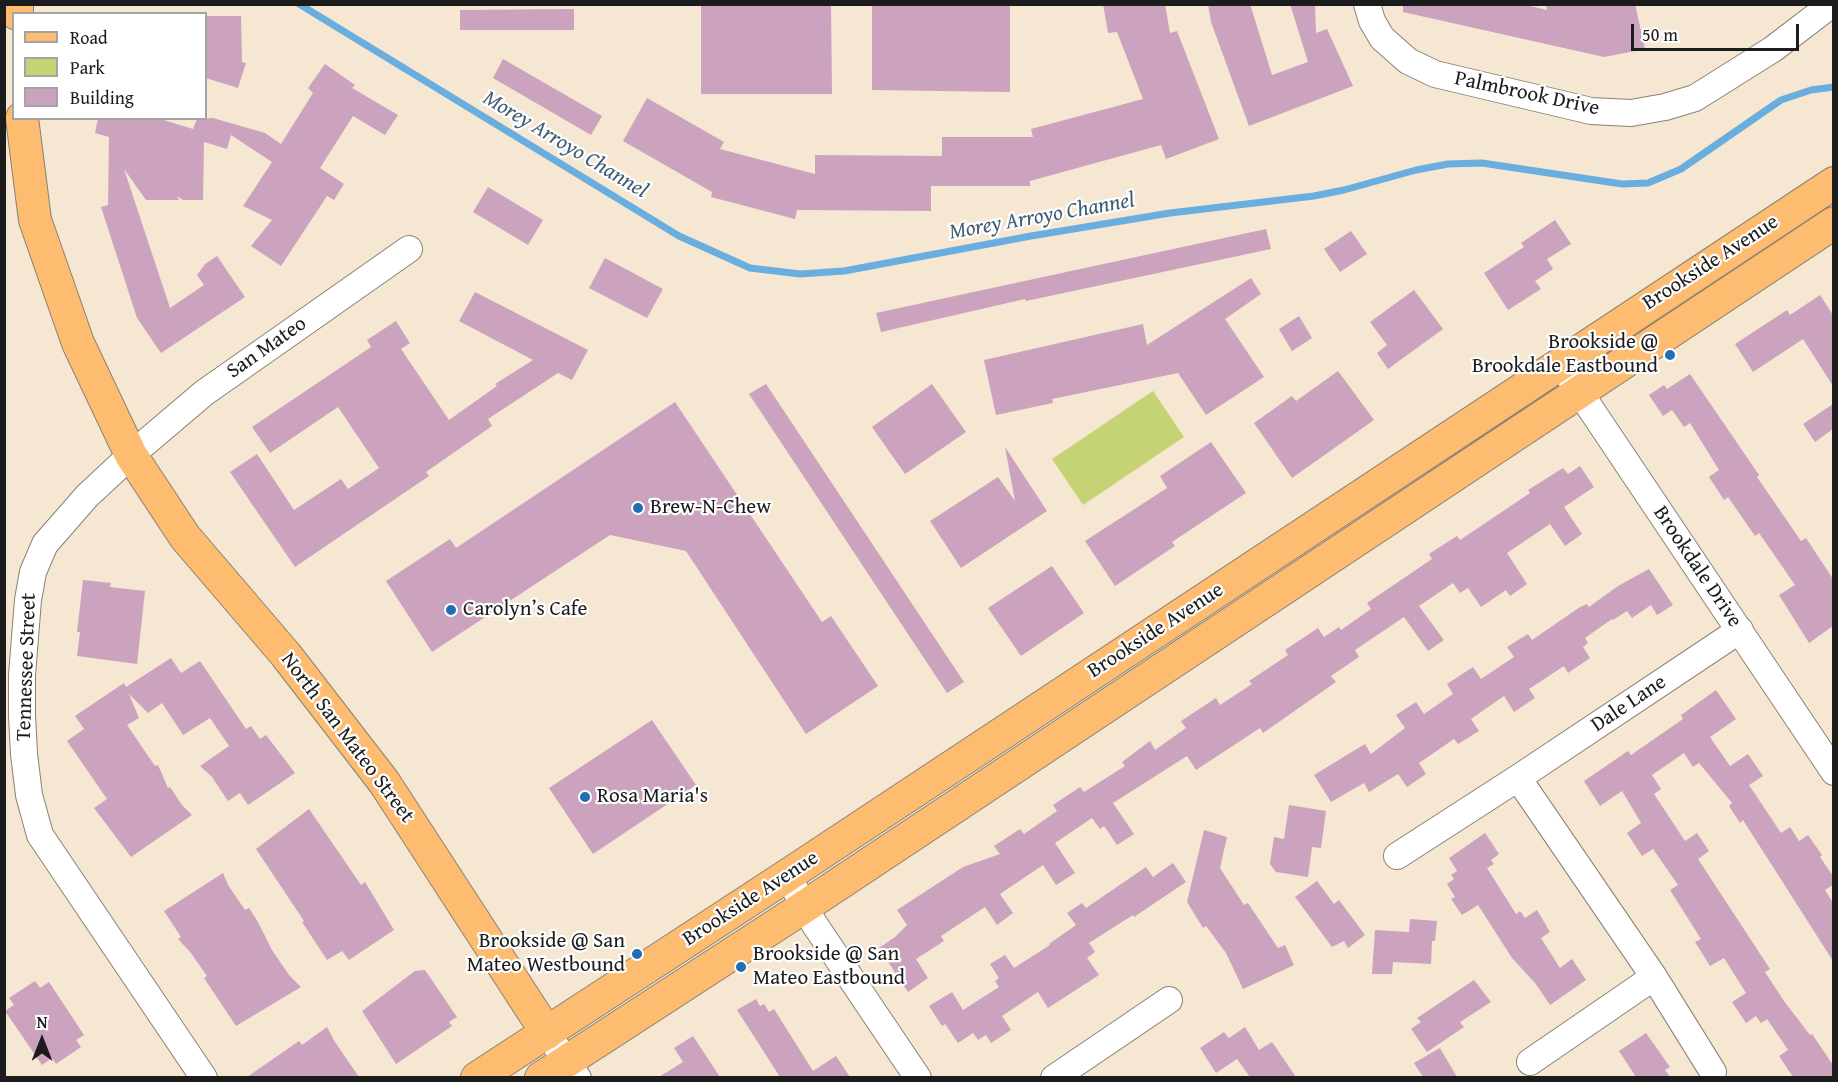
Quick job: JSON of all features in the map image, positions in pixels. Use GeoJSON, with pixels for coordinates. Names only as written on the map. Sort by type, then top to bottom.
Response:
{"type":"FeatureCollection","features":[{"type":"Feature","properties":{"kind":"main road"},"geometry":{"type":"LineString","coordinates":[[22,120],[35,220],[78,343],[131,454]]}},
{"type":"Feature","properties":{"kind":"main road","name":"Brookside Avenue"},"geometry":{"type":"LineString","coordinates":[[477,1077],[788,875],[1560,363],[1829,196]]}},
{"type":"Feature","properties":{"kind":"main road","name":"Brookside Avenue"},"geometry":{"type":"LineString","coordinates":[[561,1072],[1833,223]]}},
{"type":"Feature","properties":{"kind":"main road","name":"North San Mateo Street"},"geometry":{"type":"LineString","coordinates":[[131,454],[184,537],[286,655],[384,782],[547,1033]]}},
{"type":"Feature","properties":{"kind":"street","name":"Palmbrook Drive"},"geometry":{"type":"LineString","coordinates":[[1367,4],[1372,21],[1382,38],[1408,61],[1435,74],[1591,111],[1630,113],[1665,107],[1695,98],[1773,49],[1832,4]]}},
{"type":"Feature","properties":{"kind":"street","name":"San Mateo"},"geometry":{"type":"LineString","coordinates":[[131,454],[204,393],[408,249]]}},
{"type":"Feature","properties":{"kind":"street","name":"Brookdale Drive"},"geometry":{"type":"LineString","coordinates":[[1560,363],[1833,772]]}},
{"type":"Feature","properties":{"kind":"street","name":"Tennessee Street"},"geometry":{"type":"LineString","coordinates":[[131,454],[87,496],[45,544],[33,572],[28,600],[22,675],[24,754],[29,795],[40,835],[204,1077]]}},
{"type":"Feature","properties":{"kind":"street","name":"Dale Lane"},"geometry":{"type":"LineString","coordinates":[[1397,856],[1740,630]]}},
{"type":"Feature","properties":{"kind":"street"},"geometry":{"type":"LineString","coordinates":[[1518,778],[1654,977],[1713,1072]]}},
{"type":"Feature","properties":{"kind":"street"},"geometry":{"type":"LineString","coordinates":[[788,875],[804,908],[918,1077]]}},
{"type":"Feature","properties":{"kind":"street"},"geometry":{"type":"LineString","coordinates":[[1530,1062],[1654,977]]}},
{"type":"Feature","properties":{"kind":"street"},"geometry":{"type":"LineString","coordinates":[[1054,1077],[1169,1000]]}},
{"type":"Feature","properties":{"kind":"street"},"geometry":{"type":"LineString","coordinates":[[547,1033],[561,1072]]}},
{"type":"Feature","properties":{"kind":"green space"},"geometry":{"type":"Polygon","coordinates":[[[1153,391],[1184,437],[1083,505],[1052,459],[1153,391]]]}},
{"type":"Feature","properties":{"kind":"building"},"geometry":{"type":"Polygon","coordinates":[[[701,4],[831,4],[832,94],[701,94],[701,4]]]}},
{"type":"Feature","properties":{"kind":"building"},"geometry":{"type":"Polygon","coordinates":[[[872,4],[1010,4],[1010,92],[872,90],[872,4]]]}},
{"type":"Feature","properties":{"kind":"building"},"geometry":{"type":"Polygon","coordinates":[[[1103,4],[1165,4],[1170,33],[1177,31],[1219,139],[1166,159],[1161,145],[1030,181],[1030,186],[931,186],[931,211],[797,210],[795,219],[711,197],[712,192],[623,141],[647,98],[724,142],[720,149],[815,174],[815,155],[942,156],[942,137],[1033,137],[1031,129],[1143,99],[1117,32],[1108,33],[1103,4]]]}},
{"type":"Feature","properties":{"kind":"building"},"geometry":{"type":"Polygon","coordinates":[[[1208,4],[1250,4],[1272,75],[1308,62],[1290,4],[1315,4],[1316,33],[1327,29],[1353,86],[1249,126],[1211,22],[1208,4]]]}},
{"type":"Feature","properties":{"kind":"building"},"geometry":{"type":"Polygon","coordinates":[[[1403,4],[1522,4],[1547,10],[1546,4],[1635,4],[1645,49],[1604,57],[1403,12],[1403,4]]]}},
{"type":"Feature","properties":{"kind":"building"},"geometry":{"type":"Polygon","coordinates":[[[574,9],[574,30],[460,30],[460,10],[574,9]]]}},
{"type":"Feature","properties":{"kind":"building"},"geometry":{"type":"Polygon","coordinates":[[[207,16],[241,16],[242,62],[246,63],[238,88],[207,78],[207,16]]]}},
{"type":"Feature","properties":{"kind":"building"},"geometry":{"type":"Polygon","coordinates":[[[503,59],[602,116],[591,135],[493,78],[503,59]]]}},
{"type":"Feature","properties":{"kind":"building"},"geometry":{"type":"Polygon","coordinates":[[[325,64],[355,85],[352,88],[398,115],[385,135],[353,116],[320,168],[344,184],[334,200],[327,196],[281,266],[251,246],[272,220],[243,206],[272,162],[231,135],[227,149],[204,142],[203,200],[183,200],[177,196],[179,200],[146,200],[124,169],[170,308],[204,285],[197,275],[205,264],[217,256],[245,297],[161,353],[137,318],[101,207],[108,205],[109,137],[95,133],[98,120],[164,120],[193,129],[197,120],[213,118],[265,133],[281,144],[313,93],[308,88],[325,64]]]}},
{"type":"Feature","properties":{"kind":"building"},"geometry":{"type":"Polygon","coordinates":[[[488,187],[543,220],[528,245],[473,212],[488,187]]]}},
{"type":"Feature","properties":{"kind":"building"},"geometry":{"type":"Polygon","coordinates":[[[1555,220],[1571,244],[1547,259],[1553,269],[1535,281],[1541,289],[1508,310],[1484,273],[1524,247],[1521,243],[1555,220]]]}},
{"type":"Feature","properties":{"kind":"building"},"geometry":{"type":"Polygon","coordinates":[[[1266,229],[1271,249],[1026,301],[1025,299],[881,332],[876,313],[1266,229]]]}},
{"type":"Feature","properties":{"kind":"building"},"geometry":{"type":"Polygon","coordinates":[[[1351,231],[1367,254],[1340,272],[1324,249],[1351,231]]]}},
{"type":"Feature","properties":{"kind":"building"},"geometry":{"type":"Polygon","coordinates":[[[605,258],[663,289],[647,318],[589,288],[605,258]]]}},
{"type":"Feature","properties":{"kind":"building"},"geometry":{"type":"Polygon","coordinates":[[[1251,278],[1261,294],[1225,319],[1264,377],[1206,415],[1178,373],[1052,399],[1053,403],[996,415],[984,360],[1143,324],[1147,345],[1251,278]]]}},
{"type":"Feature","properties":{"kind":"building"},"geometry":{"type":"Polygon","coordinates":[[[1414,290],[1443,329],[1388,369],[1377,353],[1387,345],[1370,322],[1414,290]]]}},
{"type":"Feature","properties":{"kind":"building"},"geometry":{"type":"Polygon","coordinates":[[[475,292],[588,350],[572,380],[558,373],[488,419],[492,426],[426,472],[429,476],[295,567],[230,472],[257,454],[294,510],[341,479],[348,489],[379,468],[338,407],[270,453],[252,427],[371,347],[367,340],[396,321],[410,343],[401,349],[449,420],[497,386],[495,384],[533,360],[459,321],[475,292]]]}},
{"type":"Feature","properties":{"kind":"building"},"geometry":{"type":"Polygon","coordinates":[[[1820,295],[1833,315],[1833,386],[1803,339],[1753,372],[1735,344],[1787,310],[1790,315],[1820,295]]]}},
{"type":"Feature","properties":{"kind":"building"},"geometry":{"type":"Polygon","coordinates":[[[1299,316],[1312,338],[1292,351],[1279,329],[1299,316]]]}},
{"type":"Feature","properties":{"kind":"building"},"geometry":{"type":"Polygon","coordinates":[[[1338,371],[1374,420],[1292,478],[1254,423],[1292,396],[1296,401],[1338,371]]]}},
{"type":"Feature","properties":{"kind":"building"},"geometry":{"type":"Polygon","coordinates":[[[1690,374],[1801,541],[1806,538],[1833,579],[1833,626],[1809,643],[1779,595],[1795,585],[1759,533],[1755,536],[1728,497],[1724,500],[1709,477],[1719,470],[1690,423],[1684,427],[1672,410],[1663,416],[1649,395],[1664,385],[1667,389],[1690,374]]]}},
{"type":"Feature","properties":{"kind":"building"},"geometry":{"type":"Polygon","coordinates":[[[766,384],[964,682],[947,693],[749,394],[766,384]]]}},
{"type":"Feature","properties":{"kind":"building"},"geometry":{"type":"Polygon","coordinates":[[[932,384],[966,432],[905,474],[872,427],[932,384]]]}},
{"type":"Feature","properties":{"kind":"building"},"geometry":{"type":"Polygon","coordinates":[[[675,402],[822,622],[831,616],[878,686],[806,734],[686,551],[610,535],[432,652],[386,581],[450,539],[456,548],[675,402]]]}},
{"type":"Feature","properties":{"kind":"building"},"geometry":{"type":"Polygon","coordinates":[[[1833,404],[1833,429],[1815,442],[1803,424],[1833,404]]]}},
{"type":"Feature","properties":{"kind":"building"},"geometry":{"type":"Polygon","coordinates":[[[1211,442],[1246,493],[1172,542],[1175,546],[1115,586],[1085,541],[1167,488],[1160,476],[1211,442]]]}},
{"type":"Feature","properties":{"kind":"building"},"geometry":{"type":"Polygon","coordinates":[[[1005,447],[1047,511],[961,568],[930,521],[998,477],[1015,501],[1005,447]]]}},
{"type":"Feature","properties":{"kind":"building"},"geometry":{"type":"Polygon","coordinates":[[[1580,466],[1594,487],[1564,507],[1582,534],[1565,546],[1550,524],[1507,553],[1527,584],[1510,596],[1506,590],[1481,607],[1468,588],[1460,593],[1453,583],[1419,606],[1444,640],[1428,651],[1404,617],[1355,650],[1359,657],[1331,676],[1336,682],[1263,733],[1260,728],[1196,770],[1187,756],[1113,803],[1134,834],[1117,845],[1104,826],[1100,829],[1092,818],[1055,843],[1075,873],[1056,885],[1043,865],[1000,894],[1013,913],[997,925],[985,907],[941,936],[944,941],[916,959],[928,978],[908,992],[879,948],[907,925],[897,910],[963,867],[1000,854],[994,846],[1020,829],[1024,834],[1057,811],[1053,805],[1080,787],[1084,792],[1125,766],[1122,762],[1150,741],[1155,750],[1186,728],[1181,721],[1216,698],[1220,705],[1252,684],[1249,681],[1288,655],[1285,650],[1318,628],[1324,637],[1339,627],[1341,630],[1371,609],[1367,603],[1432,559],[1429,554],[1457,536],[1460,540],[1530,493],[1528,490],[1563,468],[1568,474],[1580,466]]]}},
{"type":"Feature","properties":{"kind":"building"},"geometry":{"type":"Polygon","coordinates":[[[1052,566],[1084,613],[1021,656],[988,608],[1052,566]]]}},
{"type":"Feature","properties":{"kind":"building"},"geometry":{"type":"Polygon","coordinates":[[[1649,569],[1673,605],[1657,615],[1651,605],[1632,618],[1627,611],[1612,619],[1585,638],[1588,643],[1583,647],[1590,658],[1568,673],[1564,666],[1529,689],[1535,698],[1514,712],[1504,696],[1471,719],[1479,731],[1458,744],[1454,739],[1419,763],[1426,774],[1407,787],[1398,774],[1369,792],[1364,783],[1331,802],[1314,775],[1365,744],[1371,754],[1405,728],[1396,715],[1416,702],[1424,714],[1453,694],[1447,684],[1473,667],[1481,679],[1514,657],[1507,647],[1528,634],[1532,640],[1580,607],[1587,604],[1589,607],[1618,586],[1649,569]]]}},
{"type":"Feature","properties":{"kind":"building"},"geometry":{"type":"Polygon","coordinates":[[[83,580],[111,583],[110,587],[145,591],[137,664],[77,656],[80,632],[77,632],[83,580]]]}},
{"type":"Feature","properties":{"kind":"building"},"geometry":{"type":"Polygon","coordinates":[[[171,658],[181,673],[200,661],[246,729],[251,726],[260,739],[266,735],[295,773],[248,805],[240,793],[228,801],[212,777],[200,766],[229,746],[210,718],[183,735],[162,703],[148,713],[129,694],[139,718],[127,725],[155,766],[158,765],[168,788],[170,787],[192,815],[131,857],[94,808],[107,799],[67,741],[84,729],[75,716],[124,683],[126,687],[171,658]]]}},
{"type":"Feature","properties":{"kind":"building"},"geometry":{"type":"Polygon","coordinates":[[[1716,690],[1736,719],[1710,737],[1730,766],[1748,754],[1763,776],[1749,785],[1781,833],[1790,827],[1799,841],[1808,835],[1833,876],[1833,885],[1825,890],[1833,903],[1833,961],[1743,820],[1740,823],[1729,806],[1732,803],[1699,763],[1693,767],[1684,753],[1652,775],[1661,789],[1654,794],[1685,841],[1697,833],[1709,851],[1698,859],[1770,969],[1765,972],[1784,1001],[1810,1035],[1812,1034],[1833,1065],[1833,1077],[1793,1077],[1779,1056],[1788,1050],[1767,1019],[1761,1023],[1756,1016],[1746,1023],[1732,1002],[1746,993],[1724,958],[1710,966],[1695,942],[1701,939],[1670,890],[1678,885],[1653,849],[1642,856],[1627,833],[1641,823],[1622,791],[1600,806],[1584,781],[1628,751],[1631,755],[1683,719],[1681,715],[1716,690]]]}},
{"type":"Feature","properties":{"kind":"building"},"geometry":{"type":"Polygon","coordinates":[[[652,720],[696,785],[593,854],[549,788],[652,720]]]}},
{"type":"Feature","properties":{"kind":"building"},"geometry":{"type":"Polygon","coordinates":[[[1289,805],[1326,811],[1321,848],[1312,847],[1308,877],[1276,872],[1270,864],[1274,837],[1284,839],[1289,805]]]}},
{"type":"Feature","properties":{"kind":"building"},"geometry":{"type":"Polygon","coordinates":[[[309,809],[361,885],[365,882],[394,930],[349,960],[342,951],[327,960],[256,849],[309,809]]]}},
{"type":"Feature","properties":{"kind":"building"},"geometry":{"type":"Polygon","coordinates":[[[1204,830],[1227,837],[1220,868],[1244,905],[1248,903],[1278,948],[1285,945],[1294,965],[1243,989],[1226,953],[1206,926],[1203,928],[1187,902],[1204,830]]]}},
{"type":"Feature","properties":{"kind":"building"},"geometry":{"type":"Polygon","coordinates":[[[1485,833],[1499,854],[1491,860],[1494,864],[1487,868],[1516,914],[1520,911],[1525,918],[1537,910],[1550,932],[1541,938],[1560,968],[1572,959],[1586,980],[1550,1005],[1535,983],[1512,958],[1478,905],[1462,915],[1451,899],[1455,897],[1447,884],[1454,879],[1451,875],[1457,871],[1449,858],[1485,833]]]}},
{"type":"Feature","properties":{"kind":"building"},"geometry":{"type":"Polygon","coordinates":[[[1173,863],[1186,882],[1134,917],[1133,915],[1089,943],[1095,952],[1087,958],[1099,975],[1048,1008],[1038,992],[1002,1016],[1011,1030],[991,1043],[986,1035],[978,1040],[973,1033],[958,1043],[945,1024],[942,1026],[929,1006],[952,992],[963,1010],[999,987],[995,981],[999,978],[990,964],[1005,955],[1014,968],[1076,925],[1067,913],[1082,903],[1086,908],[1146,867],[1153,877],[1173,863]]]}},
{"type":"Feature","properties":{"kind":"building"},"geometry":{"type":"Polygon","coordinates":[[[223,873],[228,885],[245,910],[249,908],[289,975],[301,987],[236,1026],[204,978],[207,976],[178,939],[181,937],[164,911],[223,873]]]}},
{"type":"Feature","properties":{"kind":"building"},"geometry":{"type":"Polygon","coordinates":[[[1317,881],[1334,904],[1339,900],[1365,935],[1348,948],[1344,941],[1332,947],[1295,897],[1317,881]]]}},
{"type":"Feature","properties":{"kind":"building"},"geometry":{"type":"Polygon","coordinates":[[[1410,919],[1437,921],[1435,941],[1432,941],[1431,964],[1393,962],[1392,974],[1372,974],[1375,930],[1409,932],[1410,919]]]}},
{"type":"Feature","properties":{"kind":"building"},"geometry":{"type":"Polygon","coordinates":[[[425,970],[457,1017],[449,1022],[452,1026],[396,1064],[362,1011],[415,971],[425,970]]]}},
{"type":"Feature","properties":{"kind":"building"},"geometry":{"type":"Polygon","coordinates":[[[1474,980],[1491,1002],[1460,1022],[1464,1027],[1427,1052],[1411,1029],[1421,1022],[1417,1018],[1474,980]]]}},
{"type":"Feature","properties":{"kind":"building"},"geometry":{"type":"Polygon","coordinates":[[[35,981],[40,988],[49,982],[84,1035],[76,1040],[81,1047],[56,1064],[52,1058],[42,1065],[5,1011],[14,1005],[9,998],[35,981]]]}},
{"type":"Feature","properties":{"kind":"building"},"geometry":{"type":"Polygon","coordinates":[[[756,999],[760,1006],[764,1004],[769,1012],[774,1009],[813,1071],[836,1056],[850,1077],[780,1077],[737,1010],[756,999]]]}},
{"type":"Feature","properties":{"kind":"building"},"geometry":{"type":"Polygon","coordinates":[[[327,1027],[359,1077],[247,1077],[299,1041],[302,1045],[327,1027]]]}},
{"type":"Feature","properties":{"kind":"building"},"geometry":{"type":"Polygon","coordinates":[[[1245,1027],[1259,1050],[1272,1042],[1296,1077],[1250,1077],[1237,1059],[1216,1073],[1200,1048],[1224,1032],[1229,1038],[1245,1027]]]}},
{"type":"Feature","properties":{"kind":"building"},"geometry":{"type":"Polygon","coordinates":[[[1646,1033],[1670,1067],[1665,1070],[1670,1077],[1636,1077],[1619,1051],[1646,1033]]]}},
{"type":"Feature","properties":{"kind":"building"},"geometry":{"type":"Polygon","coordinates":[[[693,1036],[720,1077],[659,1077],[683,1062],[674,1048],[693,1036]]]}},
{"type":"Feature","properties":{"kind":"building"},"geometry":{"type":"Polygon","coordinates":[[[1440,1048],[1457,1077],[1423,1077],[1414,1063],[1440,1048]]]}},
{"type":"Feature","properties":{"kind":"waterway","name":"Morey Arroyo Channel"},"geometry":{"type":"LineString","coordinates":[[299,4],[679,236],[750,268],[800,274],[844,271],[1170,213],[1314,196],[1448,164],[1482,163],[1622,184],[1648,183],[1681,169],[1781,100],[1811,90],[1834,87]]}},
{"type":"Feature","properties":{"kind":"place","name":"Brookside @ Brookdale Eastbound"},"geometry":{"type":"Point","coordinates":[1670,355]}},
{"type":"Feature","properties":{"kind":"place","name":"Brew-N-Chew"},"geometry":{"type":"Point","coordinates":[638,508]}},
{"type":"Feature","properties":{"kind":"place","name":"Carolyn’s Cafe"},"geometry":{"type":"Point","coordinates":[451,610]}},
{"type":"Feature","properties":{"kind":"place","name":"Rosa Maria's"},"geometry":{"type":"Point","coordinates":[585,797]}},
{"type":"Feature","properties":{"kind":"place","name":"Brookside @ San Mateo Westbound"},"geometry":{"type":"Point","coordinates":[637,954]}},
{"type":"Feature","properties":{"kind":"place","name":"Brookside @ San Mateo Eastbound"},"geometry":{"type":"Point","coordinates":[741,967]}}]}
